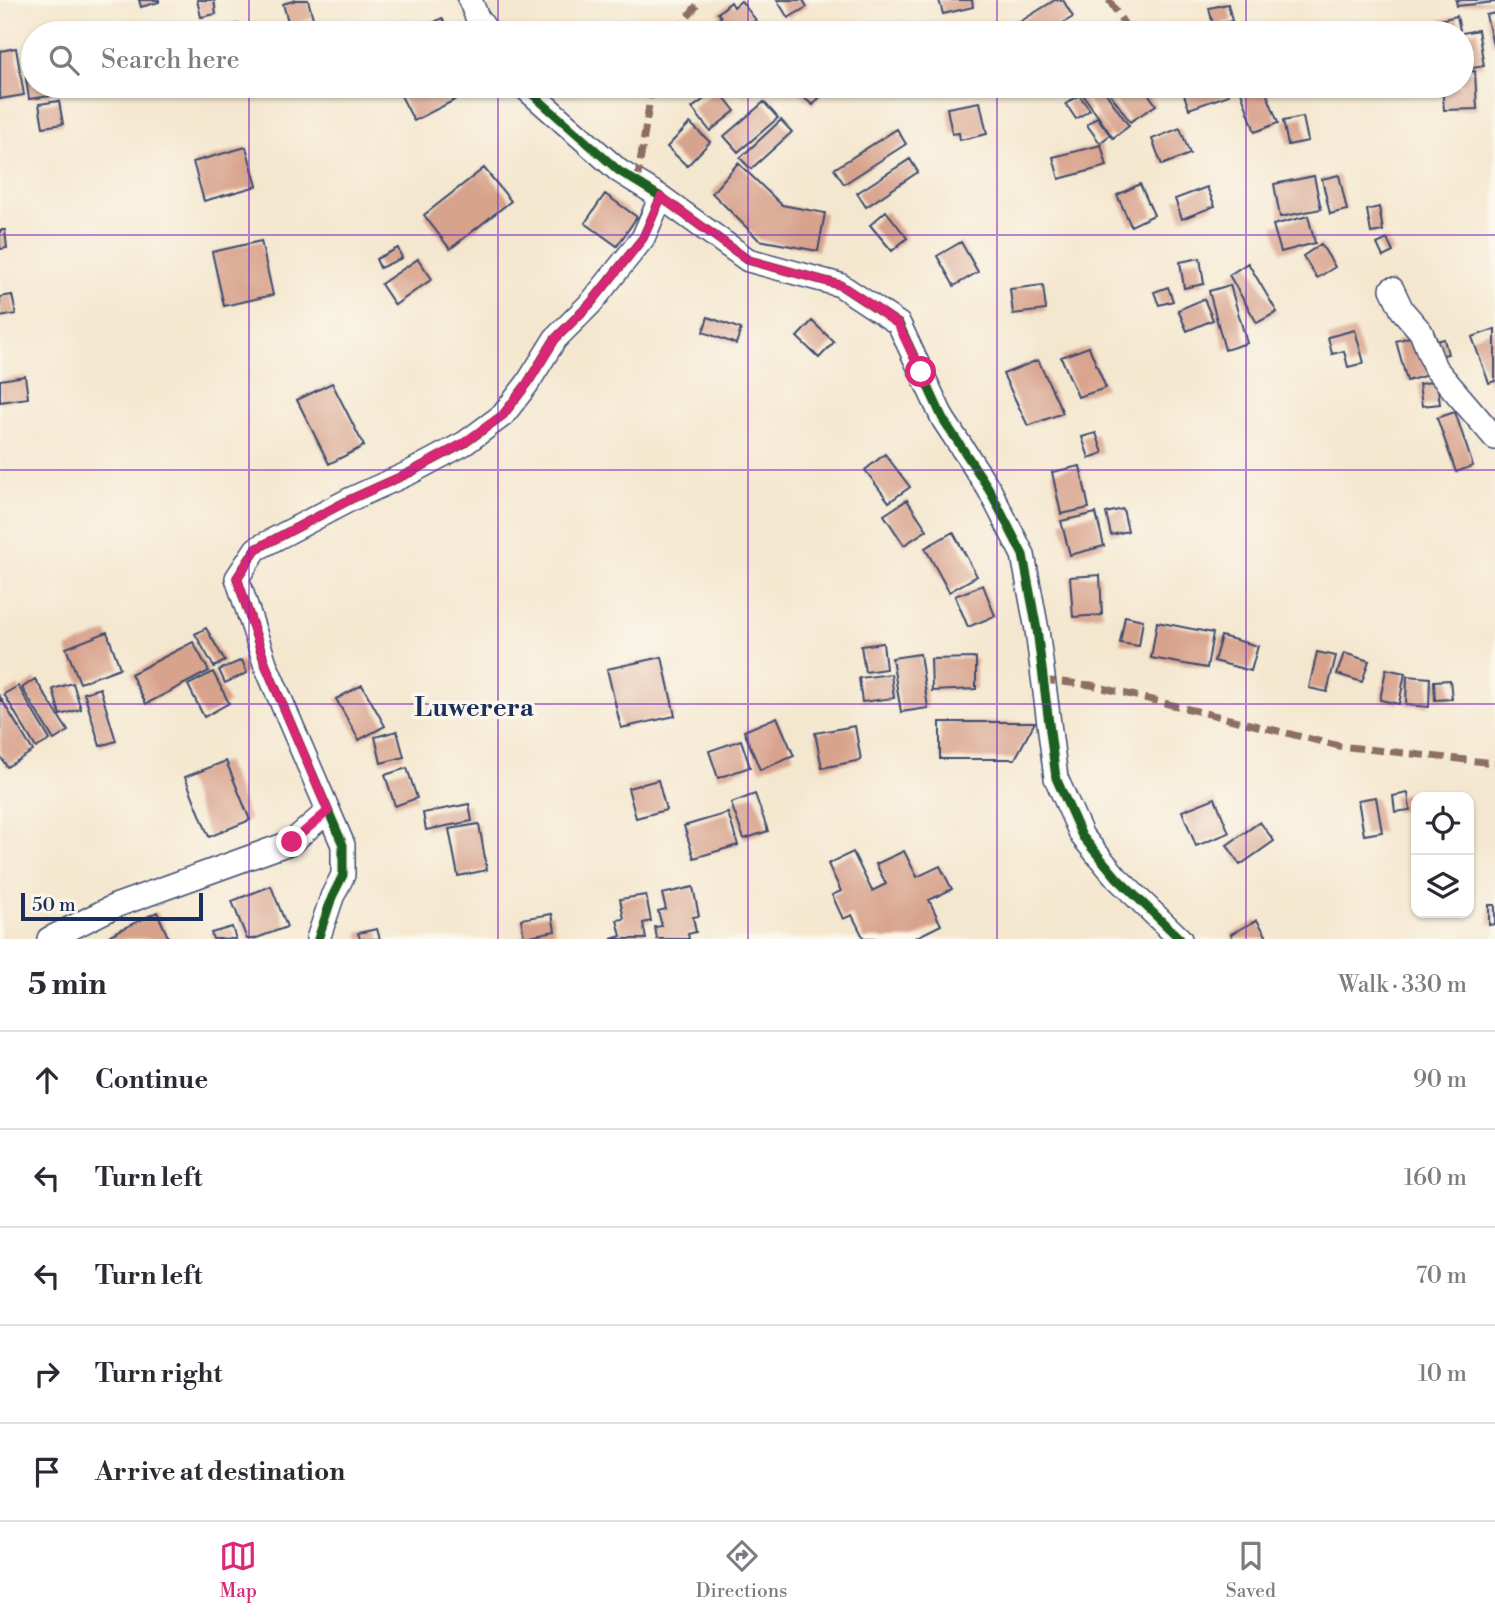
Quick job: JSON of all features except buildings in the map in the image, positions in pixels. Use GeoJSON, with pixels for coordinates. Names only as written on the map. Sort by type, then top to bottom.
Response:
{"type":"FeatureCollection","features":[{"type":"Feature","properties":{"kind":"street"},"geometry":{"type":"LineString","coordinates":[[470,0],[480,21]]}},
{"type":"Feature","properties":{"kind":"street"},"geometry":{"type":"LineString","coordinates":[[537,98],[619,171],[661,197],[748,260],[840,285],[898,324],[943,419],[989,489],[1023,555],[1037,630],[1053,765],[1056,778],[1082,836],[1117,878],[1180,939]]}},
{"type":"Feature","properties":{"kind":"street"},"geometry":{"type":"LineString","coordinates":[[318,939],[332,897],[343,875],[343,845],[266,666],[237,578],[256,549],[351,499],[420,467],[464,443],[503,415],[527,384],[555,339],[591,303],[643,238],[661,197]]}},
{"type":"Feature","properties":{"kind":"street"},"geometry":{"type":"LineString","coordinates":[[1392,289],[1402,310],[1421,332],[1435,368],[1495,438]]}},
{"type":"Feature","properties":{"kind":"street"},"geometry":{"type":"LineString","coordinates":[[50,939],[115,906],[292,842],[328,811]]}},
{"type":"Feature","properties":{"kind":"marked path"},"geometry":{"type":"LineString","coordinates":[[684,21],[701,0]]}},
{"type":"Feature","properties":{"kind":"marked path"},"geometry":{"type":"LineString","coordinates":[[1109,0],[1122,21]]}},
{"type":"Feature","properties":{"kind":"marked path"},"geometry":{"type":"LineString","coordinates":[[637,182],[650,98]]}},
{"type":"Feature","properties":{"kind":"marked path"},"geometry":{"type":"LineString","coordinates":[[1041,680],[1091,685],[1339,746],[1495,763]]}},
{"type":"Feature","properties":{"kind":"cycle path"},"geometry":{"type":"LineString","coordinates":[[537,98],[619,171],[661,197],[748,260],[840,285],[899,324],[943,419],[989,489],[1023,555],[1037,630],[1056,778],[1082,836],[1117,878],[1180,939]]}},
{"type":"Feature","properties":{"kind":"cycle path"},"geometry":{"type":"LineString","coordinates":[[318,939],[332,897],[343,875],[343,845],[266,666],[237,578],[256,549],[465,443],[503,415],[527,384],[555,339],[591,303],[643,238],[661,197]]}},
{"type":"Feature","properties":{"kind":"district","name":"Luwerera"},"geometry":{"type":"Point","coordinates":[474,707]}},
{"type":"Feature","properties":{"kind":"route"},"geometry":{"type":"LineString","coordinates":[[292,842],[328,811],[266,666],[237,578],[256,549],[351,499],[409,473],[464,443],[503,415],[527,384],[555,339],[591,303],[643,238],[661,197],[748,260],[840,285],[871,305],[898,324],[921,372]]}}]}
